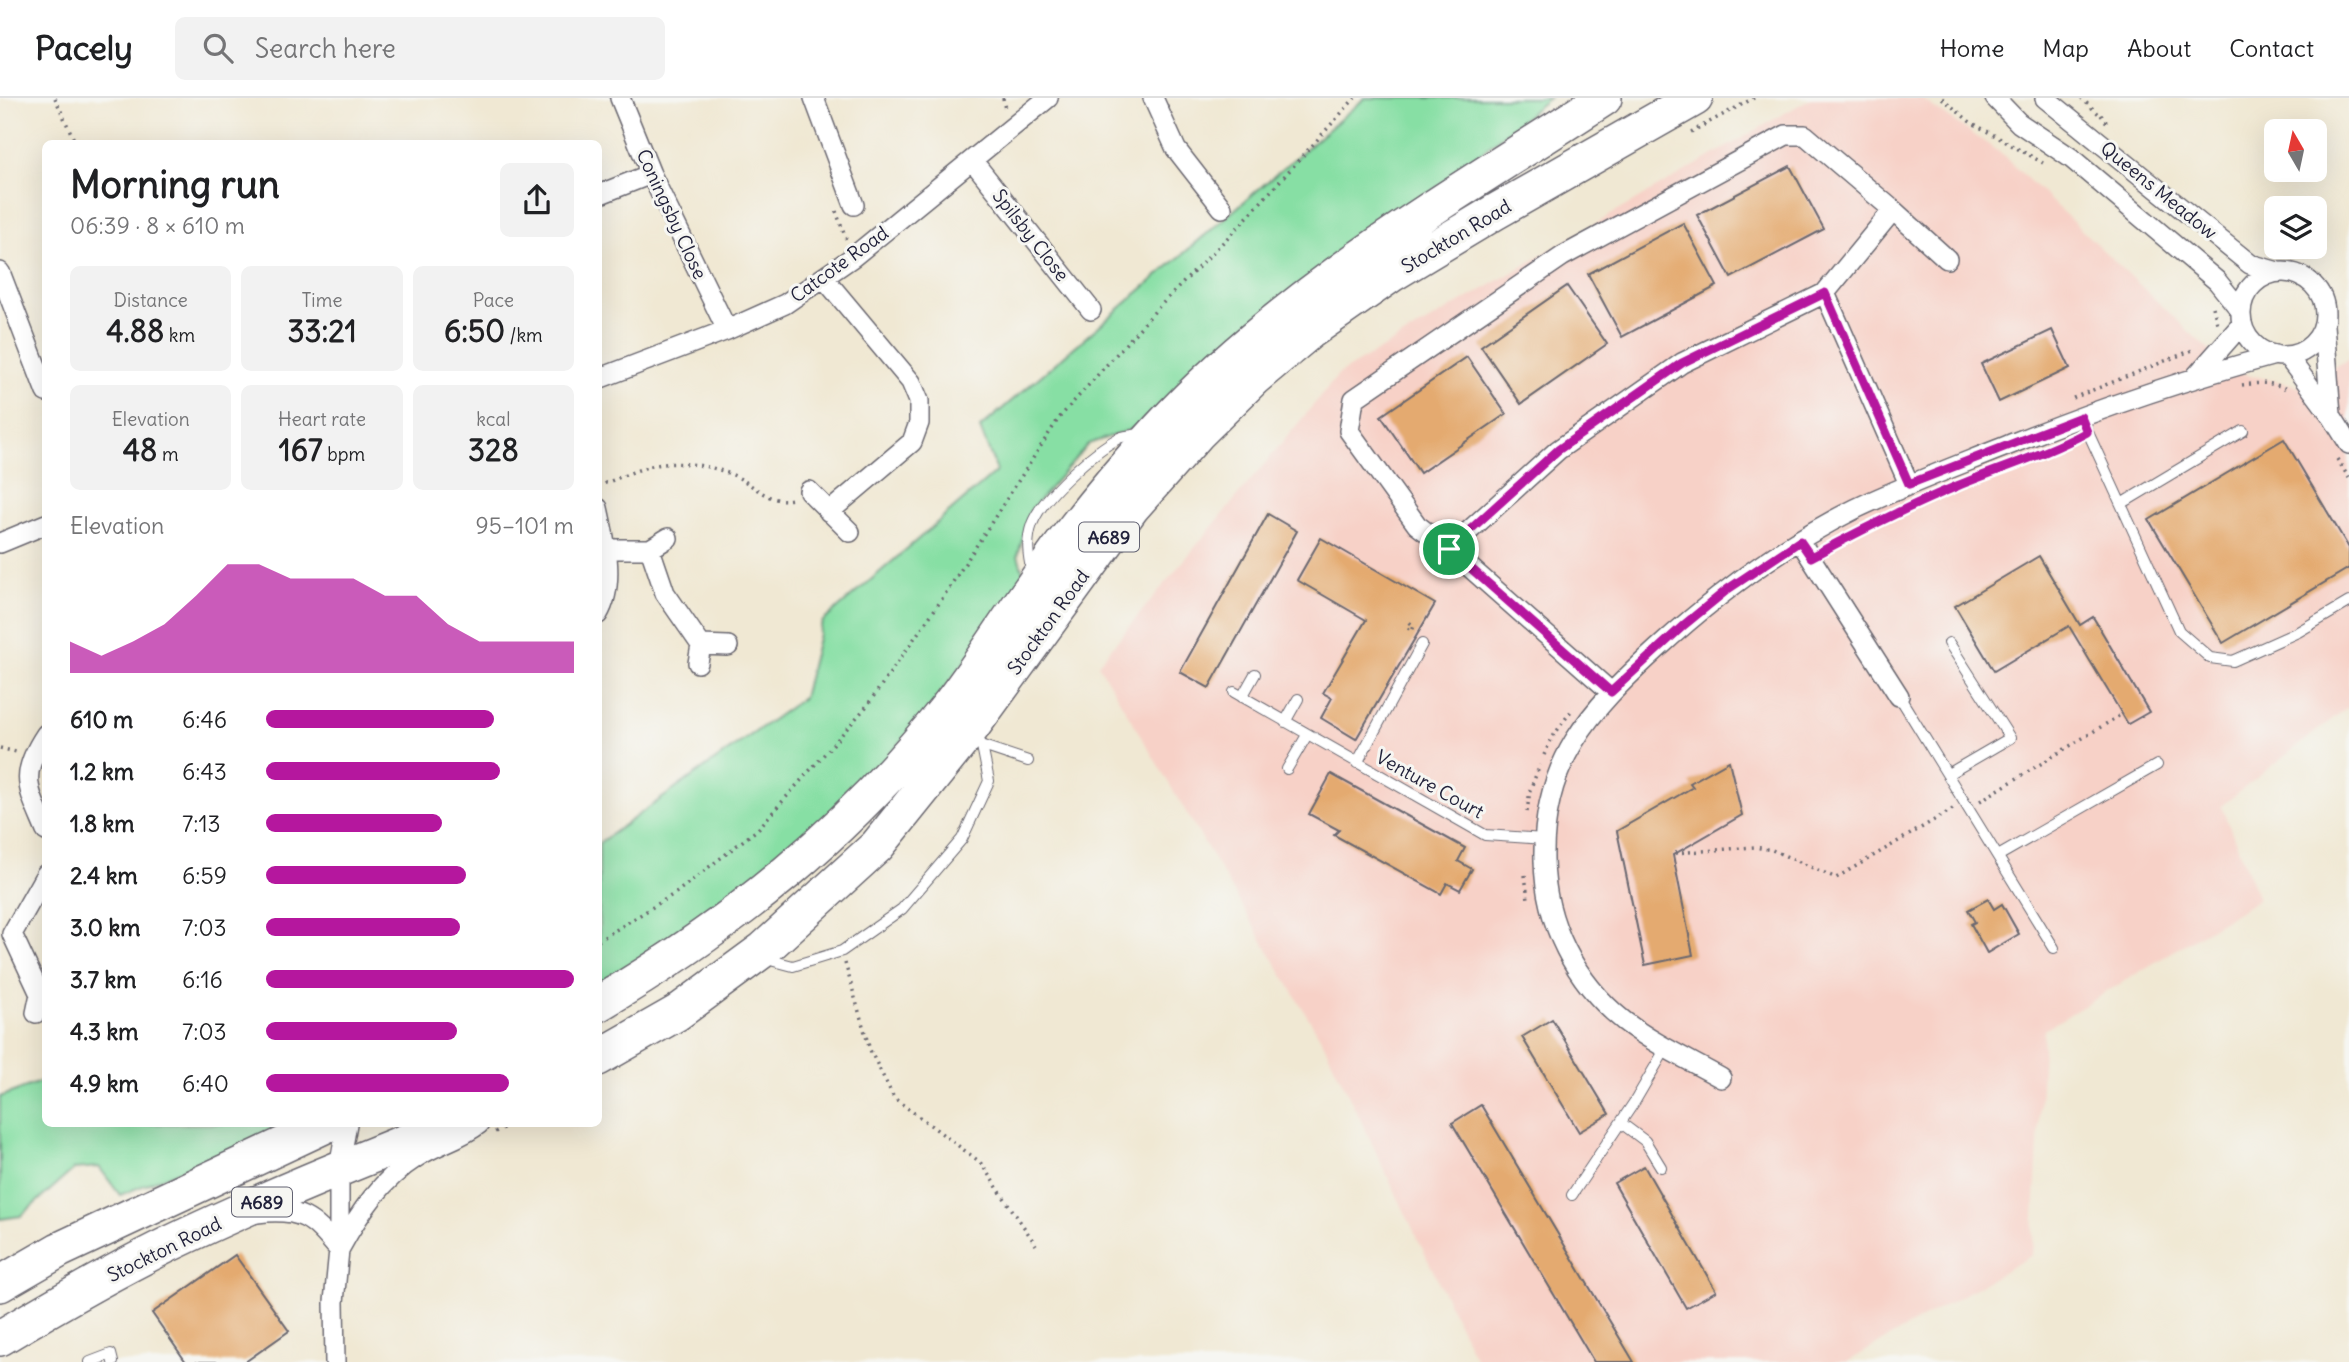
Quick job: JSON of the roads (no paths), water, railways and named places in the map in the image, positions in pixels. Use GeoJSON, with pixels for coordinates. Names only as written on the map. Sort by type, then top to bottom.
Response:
{"type":"FeatureCollection","features":[{"type":"Feature","properties":{"kind":"highway","name":"Stockton Road"},"geometry":{"type":"LineString","coordinates":[[602,1002],[652,972],[736,915],[843,824],[886,781],[948,707],[1094,501],[1156,432],[1207,381],[1262,332],[1342,270],[1604,98]]}},
{"type":"Feature","properties":{"kind":"highway","name":"Stockton Road"},"geometry":{"type":"LineString","coordinates":[[602,1056],[677,1013],[764,949],[877,846],[973,742],[1132,508],[1196,434],[1254,378],[1309,332],[1392,274],[1494,212],[1695,98]]}},
{"type":"Feature","properties":{"kind":"highway","name":"A689"},"geometry":{"type":"LineString","coordinates":[[0,1284],[59,1250],[322,1127]]}},
{"type":"Feature","properties":{"kind":"highway","name":"Stockton Road"},"geometry":{"type":"LineString","coordinates":[[0,1338],[79,1291],[167,1245],[339,1168],[442,1127]]}},
{"type":"Feature","properties":{"kind":"street","name":"Coningsby Close"},"geometry":{"type":"LineString","coordinates":[[620,98],[651,174],[727,330]]}},
{"type":"Feature","properties":{"kind":"street"},"geometry":{"type":"LineString","coordinates":[[814,98],[854,205]]}},
{"type":"Feature","properties":{"kind":"street","name":"Catcote Road"},"geometry":{"type":"LineString","coordinates":[[602,377],[727,330],[785,304],[853,257],[1048,98]]}},
{"type":"Feature","properties":{"kind":"street"},"geometry":{"type":"LineString","coordinates":[[1153,98],[1176,149],[1210,182],[1223,208]]}},
{"type":"Feature","properties":{"kind":"street","name":"Queens Meadow"},"geometry":{"type":"LineString","coordinates":[[1981,98],[2071,158],[2217,281],[2242,318],[2254,344],[2281,355],[2331,415]]}},
{"type":"Feature","properties":{"kind":"street","name":"Queens Meadow"},"geometry":{"type":"LineString","coordinates":[[1995,98],[2019,123]]}},
{"type":"Feature","properties":{"kind":"street","name":"Queens Meadow"},"geometry":{"type":"LineString","coordinates":[[2045,98],[2250,264],[2292,273],[2315,286],[2325,311],[2331,415],[2340,447]]}},
{"type":"Feature","properties":{"kind":"street"},"geometry":{"type":"LineString","coordinates":[[1611,692],[1449,549],[1417,525],[1349,431],[1354,399],[1563,256],[1786,135],[1805,135],[1947,259]]}},
{"type":"Feature","properties":{"kind":"street","name":"Spilsby Close"},"geometry":{"type":"LineString","coordinates":[[972,160],[1091,310]]}},
{"type":"Feature","properties":{"kind":"street"},"geometry":{"type":"LineString","coordinates":[[602,193],[651,174]]}},
{"type":"Feature","properties":{"kind":"street"},"geometry":{"type":"LineString","coordinates":[[1449,549],[1558,450],[1682,363],[1825,293],[1893,210]]}},
{"type":"Feature","properties":{"kind":"street"},"geometry":{"type":"LineString","coordinates":[[0,272],[42,381]]}},
{"type":"Feature","properties":{"kind":"street"},"geometry":{"type":"LineString","coordinates":[[2196,376],[2242,318],[2245,297],[2253,285],[2264,276],[2278,272]]}},
{"type":"Feature","properties":{"kind":"street"},"geometry":{"type":"LineString","coordinates":[[824,278],[911,382],[919,401],[919,423],[912,442],[829,512]]}},
{"type":"Feature","properties":{"kind":"street"},"geometry":{"type":"LineString","coordinates":[[1825,293],[1909,484]]}},
{"type":"Feature","properties":{"kind":"street"},"geometry":{"type":"LineString","coordinates":[[1721,1078],[1625,1022],[1595,995],[1569,957],[1553,918],[1544,870],[1544,839],[1556,775],[1577,733],[1611,692],[1728,589],[1806,549],[1852,510],[1909,484],[2081,417],[2196,376],[2309,347],[2319,337],[2324,325]]}},
{"type":"Feature","properties":{"kind":"street"},"geometry":{"type":"LineString","coordinates":[[809,491],[850,533]]}},
{"type":"Feature","properties":{"kind":"street"},"geometry":{"type":"LineString","coordinates":[[0,543],[42,526]]}},
{"type":"Feature","properties":{"kind":"street"},"geometry":{"type":"LineString","coordinates":[[602,526],[607,549],[606,600],[602,607]]}},
{"type":"Feature","properties":{"kind":"street"},"geometry":{"type":"LineString","coordinates":[[607,549],[650,549],[668,538]]}},
{"type":"Feature","properties":{"kind":"street"},"geometry":{"type":"LineString","coordinates":[[650,549],[665,593],[699,654],[728,646]]}},
{"type":"Feature","properties":{"kind":"street"},"geometry":{"type":"LineString","coordinates":[[1806,549],[1899,696]]}},
{"type":"Feature","properties":{"kind":"street"},"geometry":{"type":"LineString","coordinates":[[42,740],[31,756],[28,788],[42,821]]}},
{"type":"Feature","properties":{"kind":"street"},"geometry":{"type":"LineString","coordinates":[[36,1013],[40,994],[12,934],[42,881]]}},
{"type":"Feature","properties":{"kind":"street"},"geometry":{"type":"LineString","coordinates":[[335,1362],[334,1302],[339,1250],[339,1168],[346,1127]]}},
{"type":"Feature","properties":{"kind":"street"},"geometry":{"type":"LineString","coordinates":[[339,1250],[359,1214],[388,1181],[417,1157],[485,1128]]}},
{"type":"Feature","properties":{"kind":"street"},"geometry":{"type":"LineString","coordinates":[[233,1215],[279,1210],[308,1217],[339,1250]]}},
{"type":"Feature","properties":{"kind":"lane"},"geometry":{"type":"LineString","coordinates":[[2081,417],[2179,631],[2210,658],[2233,662],[2298,632],[2349,601]]}},
{"type":"Feature","properties":{"kind":"lane"},"geometry":{"type":"LineString","coordinates":[[2121,504],[2243,431]]}},
{"type":"Feature","properties":{"kind":"lane"},"geometry":{"type":"LineString","coordinates":[[1948,774],[2010,738],[1949,643]]}},
{"type":"Feature","properties":{"kind":"lane","name":"Venture Court"},"geometry":{"type":"LineString","coordinates":[[1357,763],[1422,644]]}},
{"type":"Feature","properties":{"kind":"lane","name":"Venture Court"},"geometry":{"type":"LineString","coordinates":[[1255,674],[1238,695],[1307,735],[1485,835],[1544,839]]}},
{"type":"Feature","properties":{"kind":"lane"},"geometry":{"type":"LineString","coordinates":[[1899,696],[2054,948]]}},
{"type":"Feature","properties":{"kind":"lane"},"geometry":{"type":"LineString","coordinates":[[1285,722],[1298,699]]}},
{"type":"Feature","properties":{"kind":"lane"},"geometry":{"type":"LineString","coordinates":[[1287,769],[1307,735]]}},
{"type":"Feature","properties":{"kind":"lane"},"geometry":{"type":"LineString","coordinates":[[973,742],[1028,761]]}},
{"type":"Feature","properties":{"kind":"lane"},"geometry":{"type":"LineString","coordinates":[[764,949],[774,961],[793,966],[842,951],[902,909],[962,839],[989,781],[973,742]]}},
{"type":"Feature","properties":{"kind":"lane"},"geometry":{"type":"LineString","coordinates":[[1998,856],[2157,765]]}},
{"type":"Feature","properties":{"kind":"lane"},"geometry":{"type":"LineString","coordinates":[[1572,1195],[1666,1048]]}},
{"type":"Feature","properties":{"kind":"lane"},"geometry":{"type":"LineString","coordinates":[[1620,1123],[1645,1141],[1661,1167]]}},
{"type":"Feature","properties":{"kind":"lane"},"geometry":{"type":"LineString","coordinates":[[90,1362],[111,1354],[113,1362]]}}]}
